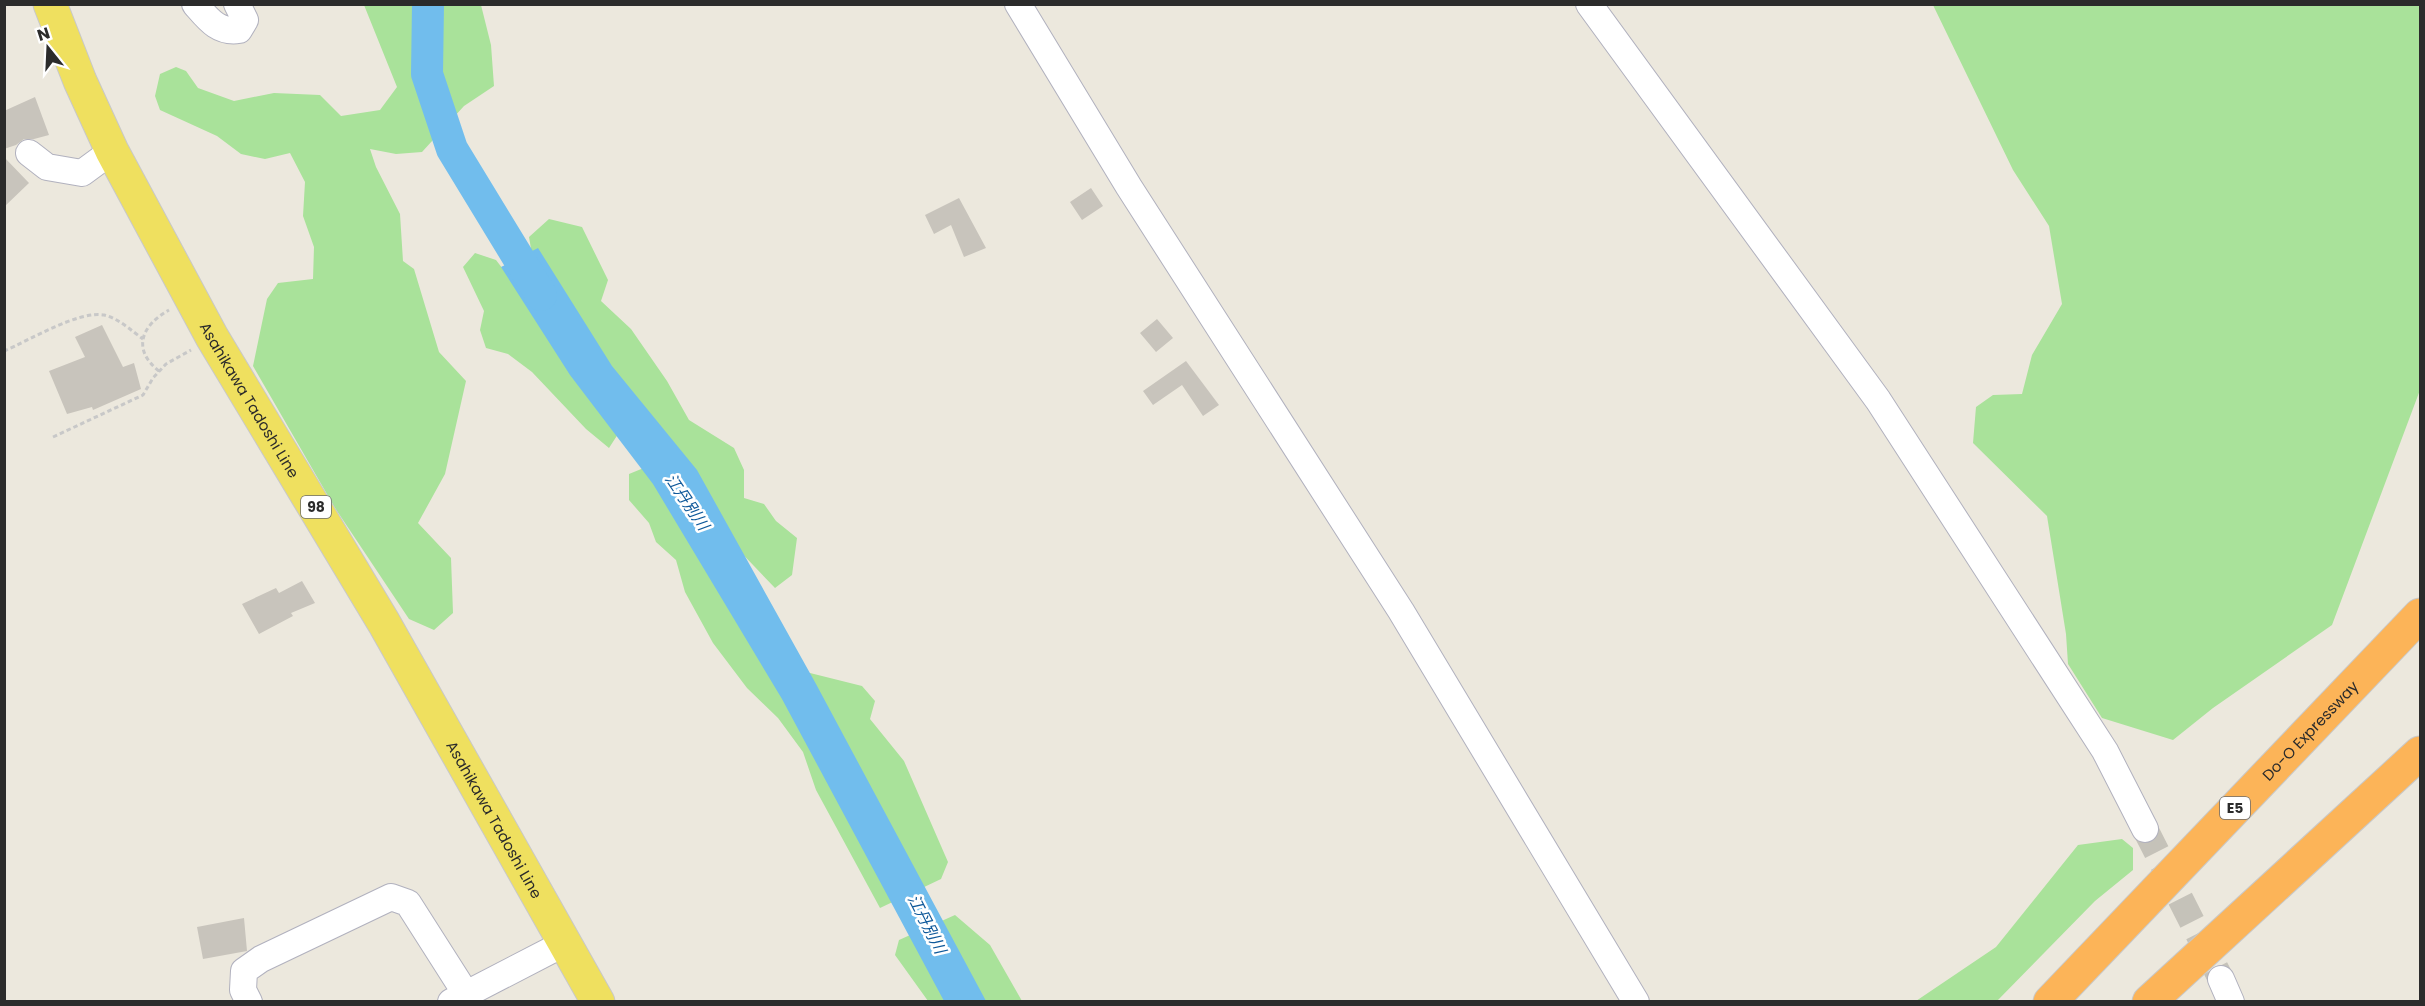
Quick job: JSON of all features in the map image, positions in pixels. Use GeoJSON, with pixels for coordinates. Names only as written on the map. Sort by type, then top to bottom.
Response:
{"type":"FeatureCollection","features":[{"type":"Feature","properties":{"kind":"highway","name":"Do-O Expressway"},"geometry":{"type":"LineString","coordinates":[[2050,1002],[2421,615]]}},
{"type":"Feature","properties":{"kind":"highway"},"geometry":{"type":"LineString","coordinates":[[2149,1002],[2421,753]]}},
{"type":"Feature","properties":{"kind":"main road","name":"Asahikawa Tadoshi Line"},"geometry":{"type":"LineString","coordinates":[[50,4],[80,81],[112,150],[212,337],[384,623],[598,1002]]}},
{"type":"Feature","properties":{"kind":"street"},"geometry":{"type":"LineString","coordinates":[[195,4],[213,24],[226,32],[239,30],[245,20],[237,4]]}},
{"type":"Feature","properties":{"kind":"street"},"geometry":{"type":"LineString","coordinates":[[1018,4],[1129,187],[1401,611],[1636,1002]]}},
{"type":"Feature","properties":{"kind":"street"},"geometry":{"type":"LineString","coordinates":[[1589,4],[1878,400],[2105,752],[2145,829]]}},
{"type":"Feature","properties":{"kind":"street"},"geometry":{"type":"LineString","coordinates":[[28,153],[47,166],[82,173],[112,150]]}},
{"type":"Feature","properties":{"kind":"street"},"geometry":{"type":"LineString","coordinates":[[249,1002],[243,990],[244,971],[261,959],[392,897],[408,903],[458,998],[565,943]]}},
{"type":"Feature","properties":{"kind":"path"},"geometry":{"type":"LineString","coordinates":[[159,371],[151,364],[143,350],[144,333],[156,317],[191,297]]}},
{"type":"Feature","properties":{"kind":"path"},"geometry":{"type":"LineString","coordinates":[[4,351],[73,320],[93,315],[105,315],[143,339]]}},
{"type":"Feature","properties":{"kind":"path"},"geometry":{"type":"LineString","coordinates":[[53,437],[143,394],[166,364],[212,337]]}},
{"type":"Feature","properties":{"kind":"green space"},"geometry":{"type":"Polygon","coordinates":[[[364,5],[481,5],[491,45],[494,86],[464,106],[422,152],[396,154],[370,149],[376,167],[400,214],[403,261],[414,269],[439,352],[466,381],[445,474],[418,523],[451,558],[453,613],[434,630],[409,619],[335,508],[253,366],[267,299],[278,283],[313,279],[314,247],[303,216],[305,182],[290,153],[265,159],[241,154],[217,136],[160,110],[155,96],[160,74],[176,67],[186,71],[198,88],[234,101],[274,93],[320,95],[341,116],[380,110],[397,87],[364,5]]]}},
{"type":"Feature","properties":{"kind":"green space"},"geometry":{"type":"Polygon","coordinates":[[[1933,5],[2420,5],[2420,390],[2332,625],[2213,708],[2173,740],[2102,718],[2068,664],[2066,634],[2047,516],[1973,443],[1976,407],[1993,395],[2022,394],[2032,355],[2062,304],[2049,226],[2013,170],[1933,5]]]}},
{"type":"Feature","properties":{"kind":"green space"},"geometry":{"type":"Polygon","coordinates":[[[549,219],[582,227],[608,280],[601,301],[631,329],[667,381],[689,420],[734,448],[744,470],[744,498],[764,504],[776,521],[797,538],[792,575],[775,588],[733,544],[534,266],[529,237],[549,219]]]}},
{"type":"Feature","properties":{"kind":"green space"},"geometry":{"type":"Polygon","coordinates":[[[475,253],[496,260],[540,317],[620,431],[609,448],[586,429],[532,372],[508,354],[486,348],[480,330],[484,311],[463,267],[475,253]]]}},
{"type":"Feature","properties":{"kind":"green space"},"geometry":{"type":"Polygon","coordinates":[[[651,465],[782,666],[862,686],[875,701],[870,719],[904,761],[948,862],[941,879],[880,908],[816,790],[803,752],[778,718],[747,688],[713,643],[685,592],[676,560],[656,542],[649,523],[629,500],[629,474],[651,465]]]}},
{"type":"Feature","properties":{"kind":"green space"},"geometry":{"type":"Polygon","coordinates":[[[2122,839],[2133,848],[2133,870],[2095,901],[1997,1001],[1916,1001],[1996,947],[2078,845],[2122,839]]]}},
{"type":"Feature","properties":{"kind":"green space"},"geometry":{"type":"Polygon","coordinates":[[[955,915],[990,945],[1022,1001],[928,1001],[895,955],[899,940],[955,915]]]}},
{"type":"Feature","properties":{"kind":"water"},"geometry":{"type":"Polygon","coordinates":[[[538,248],[612,366],[697,470],[816,684],[986,1001],[944,1001],[782,699],[653,484],[570,375],[501,267],[538,248]]]}},
{"type":"Feature","properties":{"kind":"building"},"geometry":{"type":"Polygon","coordinates":[[[35,97],[49,135],[24,139],[4,149],[4,111],[35,97]]]}},
{"type":"Feature","properties":{"kind":"building"},"geometry":{"type":"Polygon","coordinates":[[[4,157],[29,183],[4,207],[4,157]]]}},
{"type":"Feature","properties":{"kind":"building"},"geometry":{"type":"Polygon","coordinates":[[[1091,188],[1103,206],[1082,220],[1070,202],[1091,188]]]}},
{"type":"Feature","properties":{"kind":"building"},"geometry":{"type":"Polygon","coordinates":[[[959,198],[986,248],[964,257],[951,225],[934,234],[925,215],[959,198]]]}},
{"type":"Feature","properties":{"kind":"building"},"geometry":{"type":"Polygon","coordinates":[[[1157,319],[1173,338],[1156,352],[1140,333],[1157,319]]]}},
{"type":"Feature","properties":{"kind":"building"},"geometry":{"type":"Polygon","coordinates":[[[102,325],[123,367],[134,363],[141,389],[93,410],[92,407],[67,414],[49,371],[85,357],[75,337],[102,325]]]}},
{"type":"Feature","properties":{"kind":"building"},"geometry":{"type":"Polygon","coordinates":[[[1186,361],[1219,405],[1203,416],[1182,385],[1153,405],[1143,391],[1186,361]]]}},
{"type":"Feature","properties":{"kind":"building"},"geometry":{"type":"Polygon","coordinates":[[[302,581],[315,603],[291,613],[293,616],[259,634],[242,604],[276,588],[279,593],[302,581]]]}},
{"type":"Feature","properties":{"kind":"building"},"geometry":{"type":"Polygon","coordinates":[[[244,918],[247,951],[203,959],[197,927],[244,918]]]}},
{"type":"Feature","properties":{"kind":"waterway","name":"江丹別川"},"geometry":{"type":"LineString","coordinates":[[428,4],[427,74],[452,149],[541,295]]}},
{"type":"Feature","properties":{"kind":"tunnel"},"geometry":{"type":"LineString","coordinates":[[2145,829],[2221,979]]}}]}
